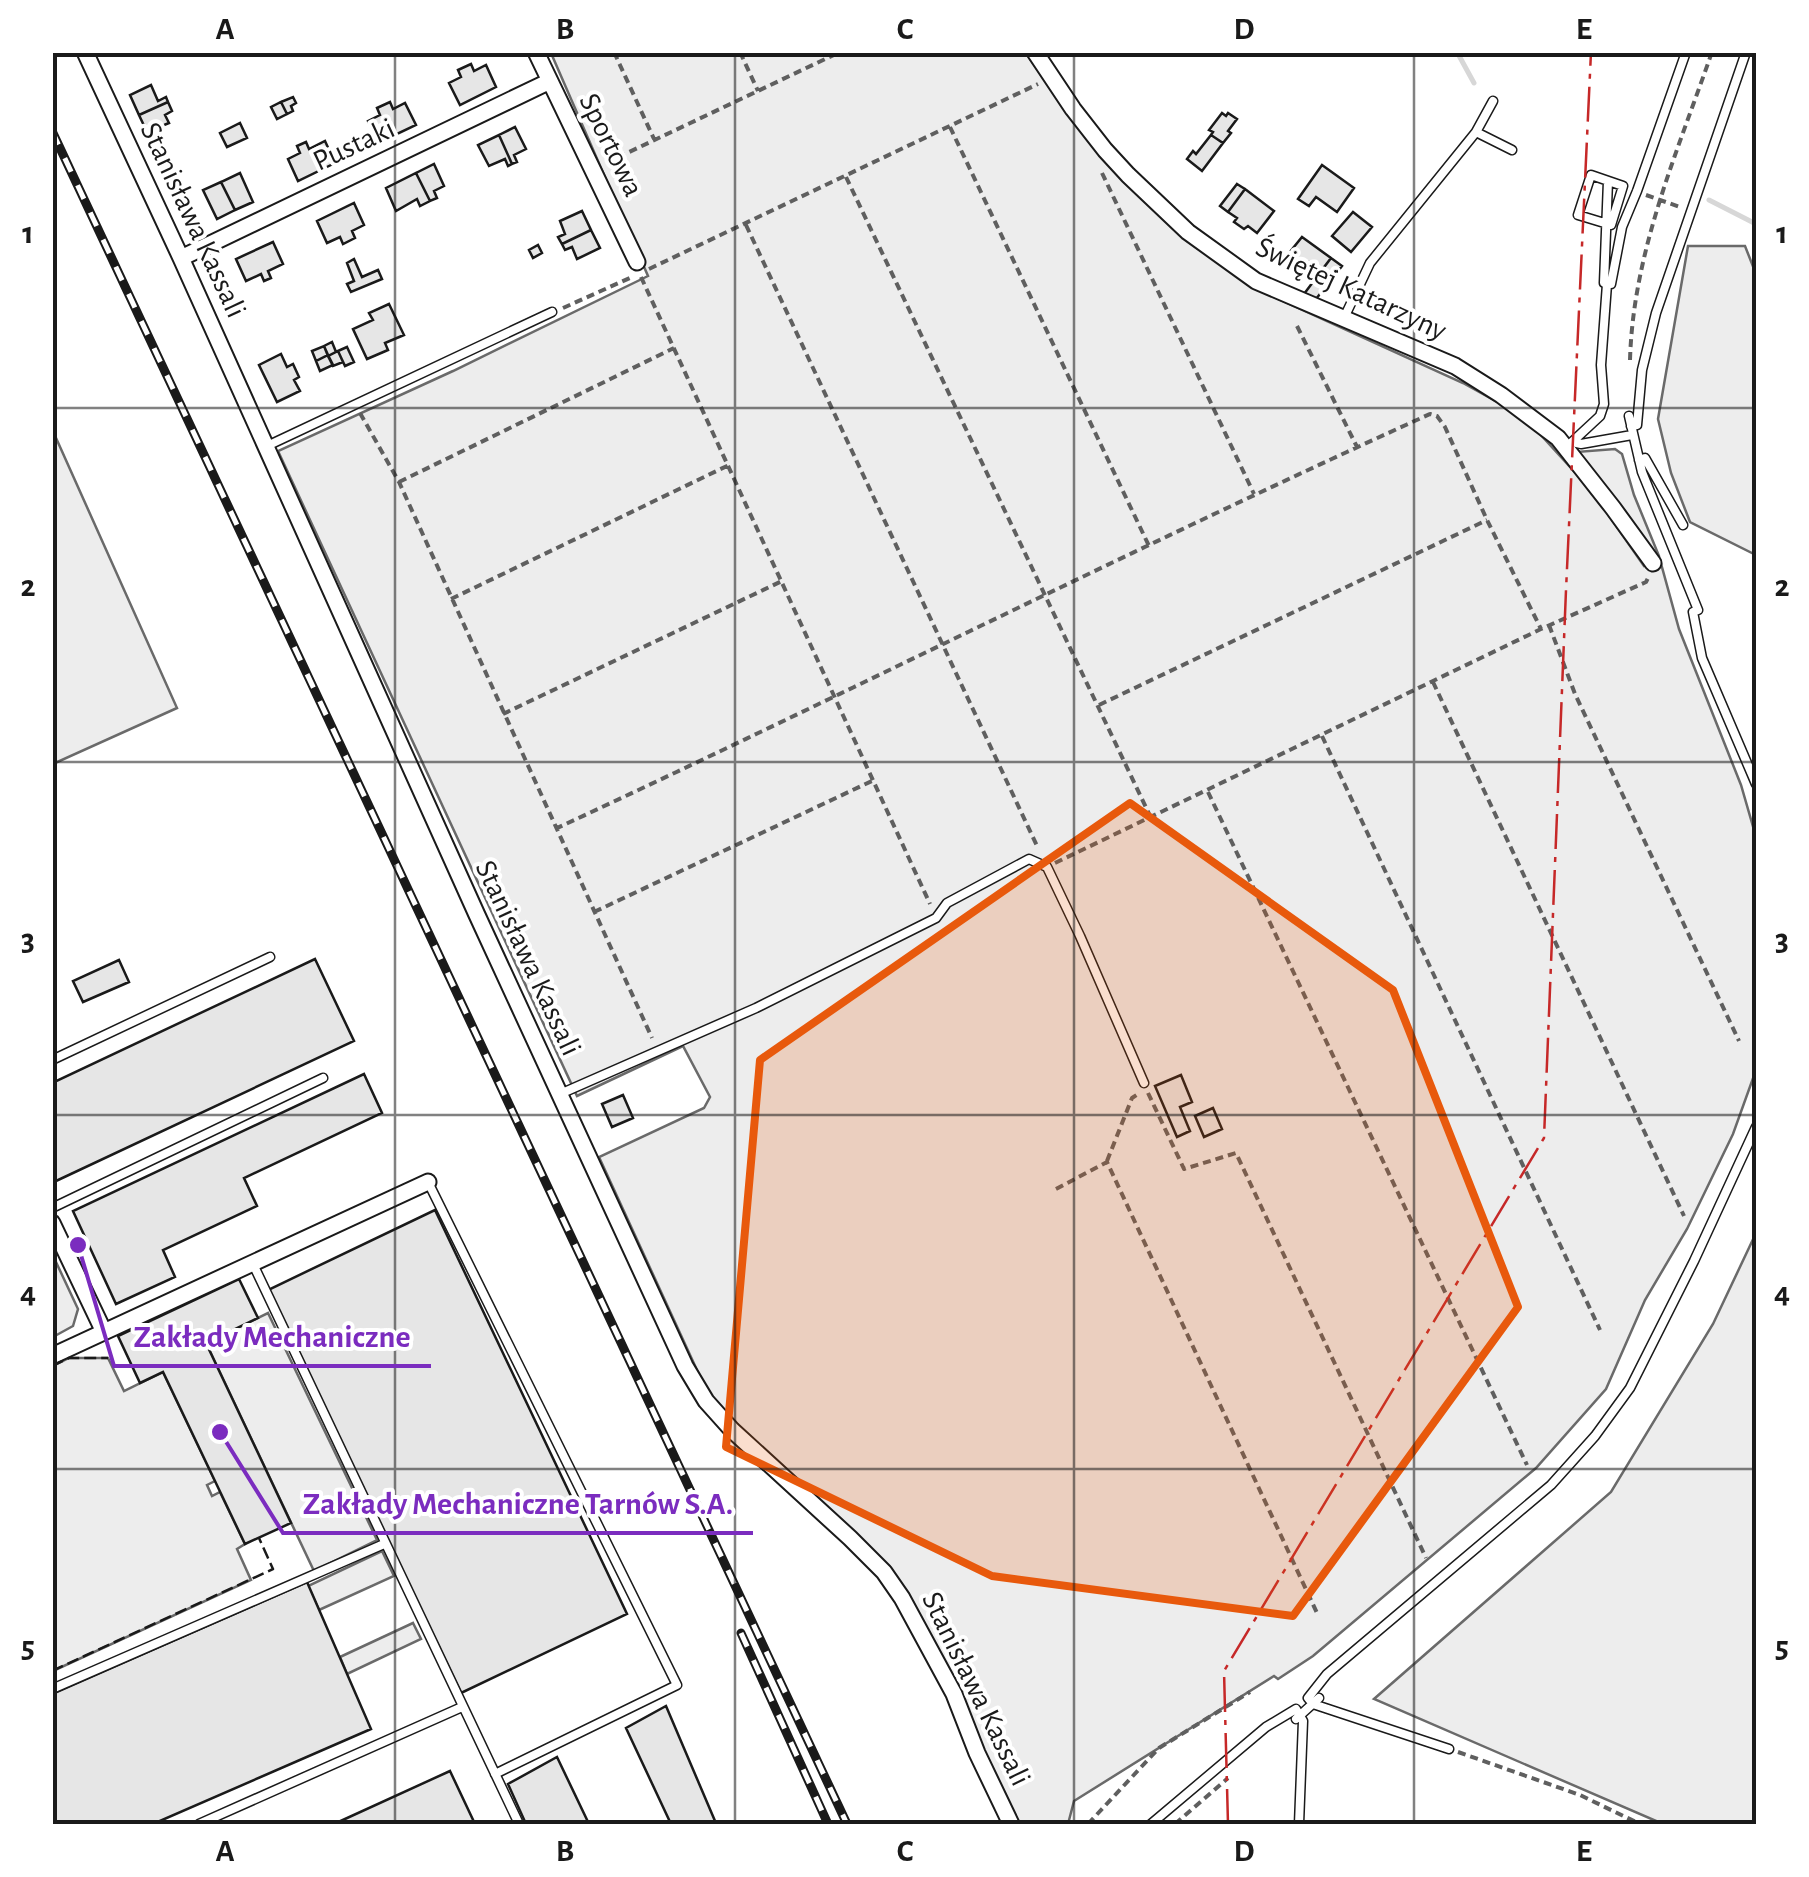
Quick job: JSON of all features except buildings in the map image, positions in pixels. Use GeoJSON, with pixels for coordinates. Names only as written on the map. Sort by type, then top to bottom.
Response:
{"type":"FeatureCollection","features":[{"type":"Feature","properties":{"kind":"street","name":"Stanisława Kassali"},"geometry":{"type":"LineString","coordinates":[[85,52],[684,1366],[706,1401],[732,1430],[850,1538],[893,1584],[954,1694],[1011,1824]]}},
{"type":"Feature","properties":{"kind":"street","name":"Sportowa"},"geometry":{"type":"LineString","coordinates":[[536,52],[638,268]]}},
{"type":"Feature","properties":{"kind":"street","name":"Świętej Katarzyny"},"geometry":{"type":"LineString","coordinates":[[1035,52],[1105,150],[1188,232],[1256,281],[1455,366],[1565,440],[1653,563]]}},
{"type":"Feature","properties":{"kind":"street","name":"Pustaki"},"geometry":{"type":"LineString","coordinates":[[181,258],[550,81]]}},
{"type":"Feature","properties":{"kind":"street"},"geometry":{"type":"LineString","coordinates":[[52,1356],[428,1182]]}},
{"type":"Feature","properties":{"kind":"street"},"geometry":{"type":"LineString","coordinates":[[52,1223],[104,1332]]}},
{"type":"Feature","properties":{"kind":"lane"},"geometry":{"type":"LineString","coordinates":[[1565,440],[1600,416],[1604,404],[1601,365],[1608,284],[1622,227],[1686,52]]}},
{"type":"Feature","properties":{"kind":"lane"},"geometry":{"type":"LineString","coordinates":[[1565,440],[1581,444],[1637,425],[1642,370],[1656,313],[1746,52]]}},
{"type":"Feature","properties":{"kind":"lane"},"geometry":{"type":"LineString","coordinates":[[1344,318],[1370,263],[1476,132],[1492,101]]}},
{"type":"Feature","properties":{"kind":"lane"},"geometry":{"type":"LineString","coordinates":[[1476,132],[1512,150]]}},
{"type":"Feature","properties":{"kind":"lane"},"geometry":{"type":"LineString","coordinates":[[1591,176],[1624,186],[1611,226],[1607,224],[1578,215],[1591,176]]}},
{"type":"Feature","properties":{"kind":"lane"},"geometry":{"type":"LineString","coordinates":[[1608,181],[1604,284],[1608,284]]}},
{"type":"Feature","properties":{"kind":"lane"},"geometry":{"type":"LineString","coordinates":[[267,446],[552,312]]}},
{"type":"Feature","properties":{"kind":"lane"},"geometry":{"type":"LineString","coordinates":[[1630,425],[1638,460],[1704,622]]}},
{"type":"Feature","properties":{"kind":"lane"},"geometry":{"type":"LineString","coordinates":[[1638,460],[1646,458],[1683,524]]}},
{"type":"Feature","properties":{"kind":"lane"},"geometry":{"type":"LineString","coordinates":[[1698,610],[1694,612],[1702,658],[1756,784]]}},
{"type":"Feature","properties":{"kind":"lane"},"geometry":{"type":"LineString","coordinates":[[560,1094],[756,1008],[936,918],[947,903],[1029,858],[1047,867],[1144,1083]]}},
{"type":"Feature","properties":{"kind":"lane"},"geometry":{"type":"LineString","coordinates":[[52,1060],[270,957]]}},
{"type":"Feature","properties":{"kind":"lane"},"geometry":{"type":"LineString","coordinates":[[52,1208],[322,1078]]}},
{"type":"Feature","properties":{"kind":"lane"},"geometry":{"type":"LineString","coordinates":[[1449,1749],[1308,1698],[1327,1674],[1551,1486],[1595,1436],[1630,1388],[1756,1127]]}},
{"type":"Feature","properties":{"kind":"lane"},"geometry":{"type":"LineString","coordinates":[[428,1182],[677,1685],[494,1774]]}},
{"type":"Feature","properties":{"kind":"lane"},"geometry":{"type":"LineString","coordinates":[[252,1262],[519,1824]]}},
{"type":"Feature","properties":{"kind":"lane"},"geometry":{"type":"LineString","coordinates":[[52,1688],[384,1544]]}},
{"type":"Feature","properties":{"kind":"lane"},"geometry":{"type":"LineString","coordinates":[[1298,1716],[1316,1701]]}},
{"type":"Feature","properties":{"kind":"lane"},"geometry":{"type":"LineString","coordinates":[[199,1824],[462,1706]]}},
{"type":"Feature","properties":{"kind":"lane"},"geometry":{"type":"LineString","coordinates":[[1151,1824],[1266,1727],[1296,1709],[1303,1722],[1299,1824]]}},
{"type":"Feature","properties":{"kind":"path"},"geometry":{"type":"LineString","coordinates":[[614,52],[655,140]]}},
{"type":"Feature","properties":{"kind":"path"},"geometry":{"type":"LineString","coordinates":[[740,52],[758,91]]}},
{"type":"Feature","properties":{"kind":"path"},"geometry":{"type":"LineString","coordinates":[[592,169],[840,52]]}},
{"type":"Feature","properties":{"kind":"path"},"geometry":{"type":"LineString","coordinates":[[1630,367],[1636,288],[1646,243],[1712,52]]}},
{"type":"Feature","properties":{"kind":"path"},"geometry":{"type":"LineString","coordinates":[[552,312],[638,268],[746,225],[1038,84],[1045,88]]}},
{"type":"Feature","properties":{"kind":"path"},"geometry":{"type":"LineString","coordinates":[[950,127],[1149,546]]}},
{"type":"Feature","properties":{"kind":"path"},"geometry":{"type":"LineString","coordinates":[[1098,165],[1254,494]]}},
{"type":"Feature","properties":{"kind":"path"},"geometry":{"type":"LineString","coordinates":[[846,177],[1151,818]]}},
{"type":"Feature","properties":{"kind":"path"},"geometry":{"type":"LineString","coordinates":[[1659,199],[1687,210]]}},
{"type":"Feature","properties":{"kind":"path"},"geometry":{"type":"LineString","coordinates":[[746,225],[1047,867]]}},
{"type":"Feature","properties":{"kind":"path"},"geometry":{"type":"LineString","coordinates":[[638,268],[936,918]]}},
{"type":"Feature","properties":{"kind":"path"},"geometry":{"type":"LineString","coordinates":[[1297,326],[1357,447]]}},
{"type":"Feature","properties":{"kind":"path"},"geometry":{"type":"LineString","coordinates":[[399,482],[675,348]]}},
{"type":"Feature","properties":{"kind":"path"},"geometry":{"type":"LineString","coordinates":[[355,404],[399,482],[658,1052]]}},
{"type":"Feature","properties":{"kind":"path"},"geometry":{"type":"LineString","coordinates":[[556,829],[1254,494],[1430,414],[1437,416],[1445,427],[1541,629]]}},
{"type":"Feature","properties":{"kind":"path"},"geometry":{"type":"LineString","coordinates":[[450,598],[729,465]]}},
{"type":"Feature","properties":{"kind":"path"},"geometry":{"type":"LineString","coordinates":[[1098,705],[1487,520]]}},
{"type":"Feature","properties":{"kind":"path"},"geometry":{"type":"LineString","coordinates":[[1056,862],[1646,582],[1654,570],[1653,563]]}},
{"type":"Feature","properties":{"kind":"path"},"geometry":{"type":"LineString","coordinates":[[504,714],[782,581]]}},
{"type":"Feature","properties":{"kind":"path"},"geometry":{"type":"LineString","coordinates":[[1549,625],[1574,694],[1739,1040]]}},
{"type":"Feature","properties":{"kind":"path"},"geometry":{"type":"LineString","coordinates":[[1433,682],[1684,1216]]}},
{"type":"Feature","properties":{"kind":"path"},"geometry":{"type":"LineString","coordinates":[[1322,736],[1600,1330]]}},
{"type":"Feature","properties":{"kind":"path"},"geometry":{"type":"LineString","coordinates":[[594,912],[874,780]]}},
{"type":"Feature","properties":{"kind":"path"},"geometry":{"type":"LineString","coordinates":[[1208,791],[1527,1465]]}},
{"type":"Feature","properties":{"kind":"path"},"geometry":{"type":"LineString","coordinates":[[1056,1188],[1107,1162],[1132,1098],[1146,1088],[1184,1169],[1236,1154],[1426,1558]]}},
{"type":"Feature","properties":{"kind":"path"},"geometry":{"type":"LineString","coordinates":[[1107,1162],[1318,1613]]}},
{"type":"Feature","properties":{"kind":"path"},"geometry":{"type":"LineString","coordinates":[[1088,1824],[1159,1748],[1250,1692]]}},
{"type":"Feature","properties":{"kind":"path"},"geometry":{"type":"LineString","coordinates":[[1449,1749],[1580,1795],[1640,1824]]}},
{"type":"Feature","properties":{"kind":"highlighted area"},"geometry":{"type":"Polygon","coordinates":[[[1130,803],[1393,990],[1518,1307],[1293,1616],[992,1576],[726,1447],[760,1060],[1130,803]]]}},
{"type":"Feature","properties":{"kind":"shaded area"},"geometry":{"type":"Polygon","coordinates":[[[551,53],[1026,53],[1071,118],[1252,287],[1463,383],[1508,408],[1539,433],[1591,490],[1644,566],[1660,560],[1679,629],[1741,785],[1756,837],[1756,1070],[1733,1134],[1687,1229],[1645,1300],[1606,1389],[1536,1468],[1313,1656],[1278,1679],[1274,1676],[1074,1801],[1068,1824],[1019,1824],[913,1602],[708,1394],[599,1157],[704,1108],[710,1097],[683,1046],[577,1096],[278,451],[648,276],[551,53]]]}},
{"type":"Feature","properties":{"kind":"shaded area"},"geometry":{"type":"Polygon","coordinates":[[[1688,246],[1745,246],[1756,274],[1756,555],[1690,522],[1671,473],[1658,419],[1688,246]]]}},
{"type":"Feature","properties":{"kind":"shaded area"},"geometry":{"type":"Polygon","coordinates":[[[52,429],[177,708],[53,764],[52,764],[52,429]]]}},
{"type":"Feature","properties":{"kind":"shaded area"},"geometry":{"type":"Polygon","coordinates":[[[1615,449],[1622,454],[1659,556],[1655,559],[1576,452],[1615,449]]]}},
{"type":"Feature","properties":{"kind":"shaded area"},"geometry":{"type":"Polygon","coordinates":[[[1756,1233],[1756,1824],[1663,1824],[1374,1699],[1611,1492],[1713,1324],[1756,1233]]]}},
{"type":"Feature","properties":{"kind":"shaded area"},"geometry":{"type":"Polygon","coordinates":[[[56,1262],[78,1309],[73,1326],[53,1337],[53,1263],[56,1262]]]}},
{"type":"Feature","properties":{"kind":"shaded area"},"geometry":{"type":"Polygon","coordinates":[[[268,1313],[377,1540],[314,1571],[206,1343],[268,1313]]]}},
{"type":"Feature","properties":{"kind":"shaded area"},"geometry":{"type":"Polygon","coordinates":[[[69,1358],[108,1358],[124,1391],[163,1372],[215,1481],[207,1485],[212,1496],[220,1492],[245,1544],[237,1549],[251,1580],[53,1671],[53,1366],[69,1358]]]}},
{"type":"Feature","properties":{"kind":"shaded area"},"geometry":{"type":"Polygon","coordinates":[[[382,1551],[394,1576],[319,1610],[308,1586],[382,1551]]]}},
{"type":"Feature","properties":{"kind":"shaded area"},"geometry":{"type":"Polygon","coordinates":[[[413,1623],[421,1639],[347,1674],[340,1657],[413,1623]]]}},
{"type":"Feature","properties":{"kind":"waterway"},"geometry":{"type":"LineString","coordinates":[[1457,52],[1474,83]]}},
{"type":"Feature","properties":{"kind":"waterway"},"geometry":{"type":"LineString","coordinates":[[1709,200],[1756,224]]}},
{"type":"Feature","properties":{"kind":"railway"},"geometry":{"type":"LineString","coordinates":[[52,131],[847,1824]]}},
{"type":"Feature","properties":{"kind":"railway"},"geometry":{"type":"LineString","coordinates":[[741,1633],[828,1824]]}},
{"type":"Feature","properties":{"kind":"fence"},"geometry":{"type":"LineString","coordinates":[[52,1366],[69,1358],[108,1358]]}},
{"type":"Feature","properties":{"kind":"fence"},"geometry":{"type":"LineString","coordinates":[[52,1671],[273,1569],[259,1538]]}},
{"type":"Feature","properties":{"kind":"power"},"geometry":{"type":"LineString","coordinates":[[1228,1824],[1224,1671],[1544,1138],[1591,52]]}},
{"type":"Feature","properties":{"kind":"place","name":"Zakłady Mechaniczne"},"geometry":{"type":"Point","coordinates":[78,1245]}},
{"type":"Feature","properties":{"kind":"place","name":"Zakłady Mechaniczne Tarnów S.A."},"geometry":{"type":"Point","coordinates":[220,1432]}}]}
